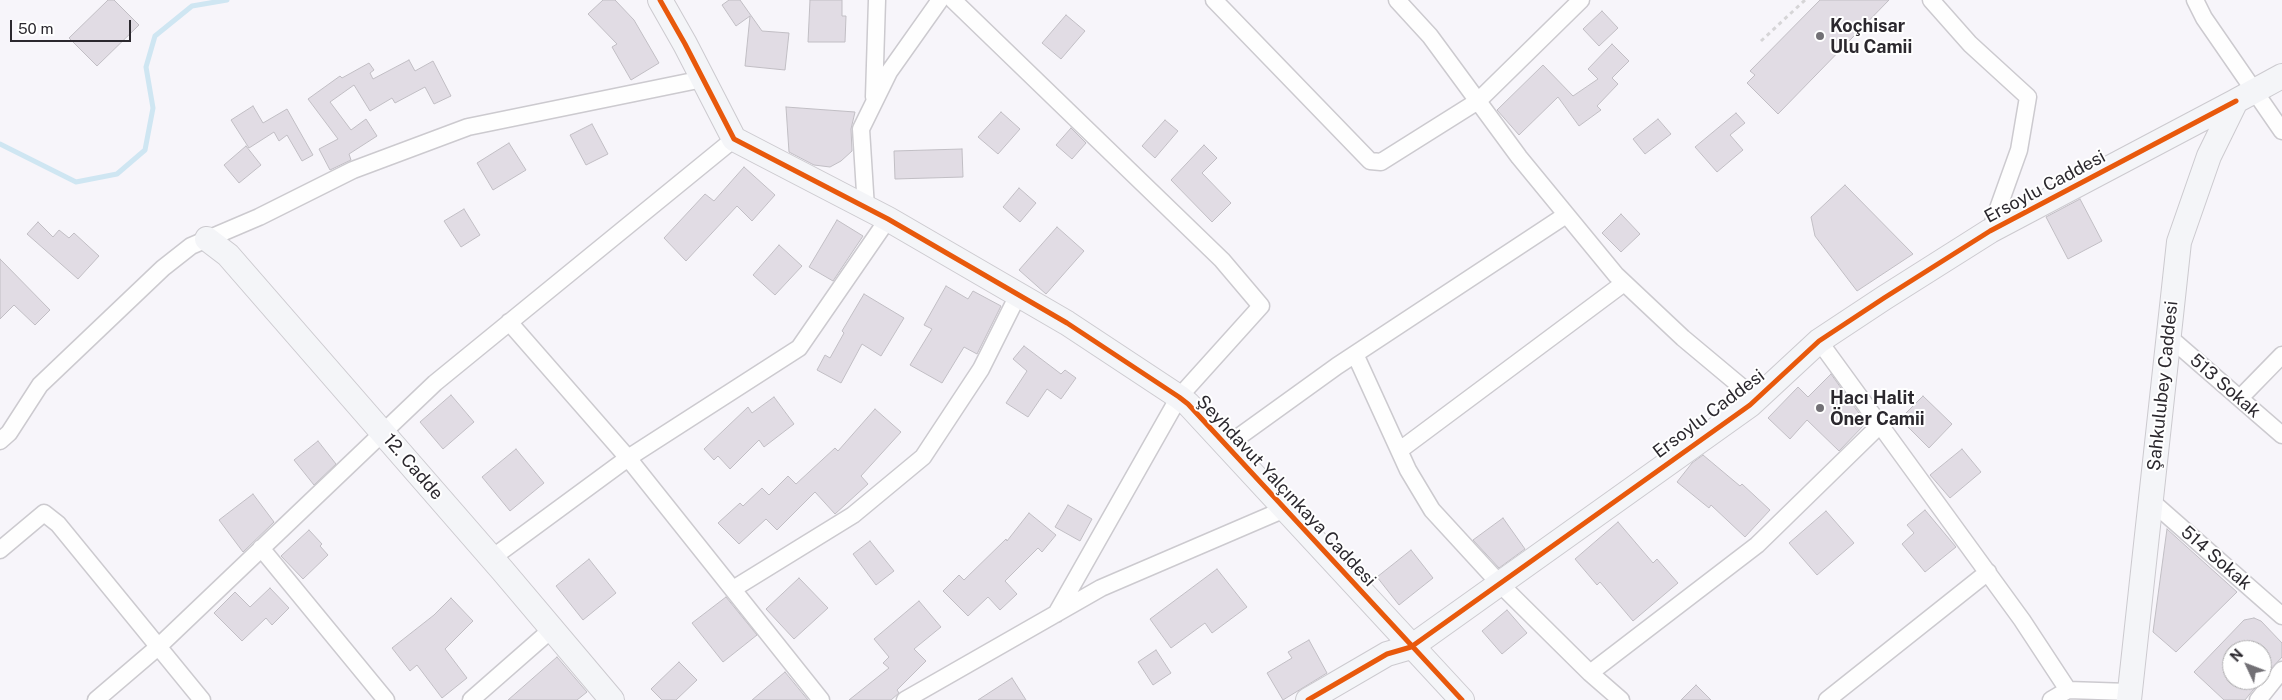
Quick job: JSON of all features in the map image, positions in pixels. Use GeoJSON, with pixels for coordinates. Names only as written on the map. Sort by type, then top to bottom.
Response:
{"type":"FeatureCollection","features":[{"type":"Feature","properties":{"kind":"street"},"geometry":{"type":"LineString","coordinates":[[96,700],[158,647],[435,383],[734,138],[660,0]]}},
{"type":"Feature","properties":{"kind":"street"},"geometry":{"type":"LineString","coordinates":[[874,104],[877,0]]}},
{"type":"Feature","properties":{"kind":"street"},"geometry":{"type":"LineString","coordinates":[[866,208],[861,129],[889,72],[940,0]]}},
{"type":"Feature","properties":{"kind":"street"},"geometry":{"type":"LineString","coordinates":[[953,0],[1222,260],[1261,306],[1179,397],[1056,614]]}},
{"type":"Feature","properties":{"kind":"street"},"geometry":{"type":"LineString","coordinates":[[1214,0],[1370,161],[1381,162],[1478,100],[1580,0]]}},
{"type":"Feature","properties":{"kind":"street"},"geometry":{"type":"LineString","coordinates":[[1397,0],[1430,36],[1519,157],[1624,283],[1683,338],[1756,399]]}},
{"type":"Feature","properties":{"kind":"street"},"geometry":{"type":"LineString","coordinates":[[1931,0],[1970,44],[2028,97],[2018,150],[1990,230]]}},
{"type":"Feature","properties":{"kind":"street"},"geometry":{"type":"LineString","coordinates":[[2195,0],[2245,97],[2282,132]]}},
{"type":"Feature","properties":{"kind":"street","name":"Ersoylu Caddesi"},"geometry":{"type":"LineString","coordinates":[[1308,700],[1387,654],[1411,647],[1756,399],[1819,341],[1990,230],[2282,76]]}},
{"type":"Feature","properties":{"kind":"street"},"geometry":{"type":"LineString","coordinates":[[0,441],[9,433],[40,385],[162,268],[191,246],[259,217],[353,170],[468,127],[703,79]]}},
{"type":"Feature","properties":{"kind":"street","name":"Şahkulubey Caddesi"},"geometry":{"type":"LineString","coordinates":[[2129,696],[2180,242],[2209,156],[2245,97]]}},
{"type":"Feature","properties":{"kind":"street","name":"Şeyhdavut Yalçınkaya Caddesi"},"geometry":{"type":"LineString","coordinates":[[734,138],[888,219],[1067,323],[1179,397],[1188,404],[1462,700]]}},
{"type":"Feature","properties":{"kind":"street"},"geometry":{"type":"LineString","coordinates":[[1226,446],[1355,354],[1566,215]]}},
{"type":"Feature","properties":{"kind":"street"},"geometry":{"type":"LineString","coordinates":[[492,558],[628,458],[799,348],[888,219]]}},
{"type":"Feature","properties":{"kind":"street","name":"12. Cadde"},"geometry":{"type":"LineString","coordinates":[[207,239],[228,255],[492,558],[612,700]]}},
{"type":"Feature","properties":{"kind":"street"},"geometry":{"type":"LineString","coordinates":[[1400,450],[1624,283]]}},
{"type":"Feature","properties":{"kind":"street"},"geometry":{"type":"LineString","coordinates":[[733,589],[853,515],[923,457],[981,369],[1018,295]]}},
{"type":"Feature","properties":{"kind":"street"},"geometry":{"type":"LineString","coordinates":[[509,322],[628,458],[820,700]]}},
{"type":"Feature","properties":{"kind":"street","name":"513 Sokak"},"geometry":{"type":"LineString","coordinates":[[2169,337],[2282,435]]}},
{"type":"Feature","properties":{"kind":"street"},"geometry":{"type":"LineString","coordinates":[[1819,341],[1988,572],[2068,690]]}},
{"type":"Feature","properties":{"kind":"street"},"geometry":{"type":"LineString","coordinates":[[1355,354],[1408,470],[1432,510],[1500,584],[1590,674],[1621,700]]}},
{"type":"Feature","properties":{"kind":"street"},"geometry":{"type":"LineString","coordinates":[[2240,398],[2282,355]]}},
{"type":"Feature","properties":{"kind":"street"},"geometry":{"type":"LineString","coordinates":[[1590,674],[1757,545],[1880,424]]}},
{"type":"Feature","properties":{"kind":"street","name":"514 Sokak"},"geometry":{"type":"LineString","coordinates":[[2150,500],[2282,616]]}},
{"type":"Feature","properties":{"kind":"street"},"geometry":{"type":"LineString","coordinates":[[905,700],[1101,588],[1284,509]]}},
{"type":"Feature","properties":{"kind":"street"},"geometry":{"type":"LineString","coordinates":[[0,550],[44,513],[58,524],[202,700]]}},
{"type":"Feature","properties":{"kind":"street"},"geometry":{"type":"LineString","coordinates":[[261,548],[386,700]]}},
{"type":"Feature","properties":{"kind":"street"},"geometry":{"type":"LineString","coordinates":[[1827,700],[1988,572]]}},
{"type":"Feature","properties":{"kind":"street"},"geometry":{"type":"LineString","coordinates":[[471,700],[552,629]]}},
{"type":"Feature","properties":{"kind":"street"},"geometry":{"type":"LineString","coordinates":[[2258,700],[2282,670]]}},
{"type":"Feature","properties":{"kind":"street"},"geometry":{"type":"LineString","coordinates":[[2051,700],[2068,690],[2129,696]]}},
{"type":"Feature","properties":{"kind":"path"},"geometry":{"type":"LineString","coordinates":[[1761,41],[1805,0]]}},
{"type":"Feature","properties":{"kind":"building"},"geometry":{"type":"Polygon","coordinates":[[[108,0],[114,0],[139,25],[97,66],[69,38],[108,0]]]}},
{"type":"Feature","properties":{"kind":"building"},"geometry":{"type":"Polygon","coordinates":[[[603,0],[615,0],[634,20],[659,63],[631,80],[612,47],[617,44],[588,14],[603,0]]]}},
{"type":"Feature","properties":{"kind":"building"},"geometry":{"type":"Polygon","coordinates":[[[729,0],[740,0],[762,31],[789,33],[785,70],[745,66],[750,16],[736,26],[722,5],[729,0]]]}},
{"type":"Feature","properties":{"kind":"building"},"geometry":{"type":"Polygon","coordinates":[[[810,0],[842,0],[842,16],[846,16],[845,42],[808,42],[810,0]]]}},
{"type":"Feature","properties":{"kind":"building","name":"Koçhisar Ulu Camii"},"geometry":{"type":"Polygon","coordinates":[[[1820,0],[1889,0],[1778,114],[1747,83],[1755,75],[1750,71],[1820,0]]]}},
{"type":"Feature","properties":{"kind":"building"},"geometry":{"type":"Polygon","coordinates":[[[1602,11],[1618,28],[1599,46],[1583,29],[1602,11]]]}},
{"type":"Feature","properties":{"kind":"building"},"geometry":{"type":"Polygon","coordinates":[[[1066,15],[1085,31],[1061,59],[1042,43],[1066,15]]]}},
{"type":"Feature","properties":{"kind":"building"},"geometry":{"type":"Polygon","coordinates":[[[1612,44],[1629,61],[1612,78],[1618,84],[1597,106],[1601,110],[1579,126],[1558,97],[1519,135],[1497,110],[1543,65],[1573,96],[1598,79],[1588,69],[1612,44]]]}},
{"type":"Feature","properties":{"kind":"building"},"geometry":{"type":"Polygon","coordinates":[[[409,60],[415,71],[433,61],[451,96],[434,104],[425,87],[395,103],[392,98],[370,111],[354,85],[330,102],[351,130],[366,119],[377,136],[349,154],[351,160],[330,170],[319,149],[338,139],[308,99],[340,76],[342,78],[369,63],[374,70],[370,73],[373,79],[409,60]]]}},
{"type":"Feature","properties":{"kind":"building"},"geometry":{"type":"Polygon","coordinates":[[[253,106],[263,123],[287,109],[313,155],[302,161],[287,135],[279,141],[274,132],[249,148],[231,120],[253,106]]]}},
{"type":"Feature","properties":{"kind":"building"},"geometry":{"type":"Polygon","coordinates":[[[786,107],[855,112],[851,129],[852,151],[841,161],[830,167],[814,165],[789,152],[786,107]]]}},
{"type":"Feature","properties":{"kind":"building"},"geometry":{"type":"Polygon","coordinates":[[[1001,112],[1020,129],[998,154],[978,137],[1001,112]]]}},
{"type":"Feature","properties":{"kind":"building"},"geometry":{"type":"Polygon","coordinates":[[[1736,113],[1745,123],[1730,135],[1743,150],[1717,172],[1695,147],[1736,113]]]}},
{"type":"Feature","properties":{"kind":"building"},"geometry":{"type":"Polygon","coordinates":[[[1658,119],[1671,134],[1645,154],[1633,139],[1658,119]]]}},
{"type":"Feature","properties":{"kind":"building"},"geometry":{"type":"Polygon","coordinates":[[[1165,120],[1178,131],[1155,158],[1142,146],[1165,120]]]}},
{"type":"Feature","properties":{"kind":"building"},"geometry":{"type":"Polygon","coordinates":[[[592,124],[608,154],[586,165],[570,135],[592,124]]]}},
{"type":"Feature","properties":{"kind":"building"},"geometry":{"type":"Polygon","coordinates":[[[1071,128],[1086,143],[1072,159],[1056,145],[1071,128]]]}},
{"type":"Feature","properties":{"kind":"building"},"geometry":{"type":"Polygon","coordinates":[[[509,143],[526,170],[493,190],[477,163],[509,143]]]}},
{"type":"Feature","properties":{"kind":"building"},"geometry":{"type":"Polygon","coordinates":[[[1204,145],[1217,158],[1202,173],[1231,203],[1212,222],[1171,180],[1204,145]]]}},
{"type":"Feature","properties":{"kind":"building"},"geometry":{"type":"Polygon","coordinates":[[[246,146],[261,165],[239,183],[224,165],[246,146]]]}},
{"type":"Feature","properties":{"kind":"building"},"geometry":{"type":"Polygon","coordinates":[[[962,149],[963,177],[895,179],[894,151],[962,149]]]}},
{"type":"Feature","properties":{"kind":"building"},"geometry":{"type":"Polygon","coordinates":[[[744,167],[775,195],[752,221],[737,206],[686,261],[664,238],[705,194],[714,201],[744,167]]]}},
{"type":"Feature","properties":{"kind":"building"},"geometry":{"type":"Polygon","coordinates":[[[1845,185],[1913,254],[1857,291],[1815,236],[1811,217],[1845,185]]]}},
{"type":"Feature","properties":{"kind":"building"},"geometry":{"type":"Polygon","coordinates":[[[1019,188],[1036,203],[1020,222],[1003,207],[1019,188]]]}},
{"type":"Feature","properties":{"kind":"building"},"geometry":{"type":"Polygon","coordinates":[[[2080,199],[2102,241],[2068,259],[2046,217],[2080,199]]]}},
{"type":"Feature","properties":{"kind":"building"},"geometry":{"type":"Polygon","coordinates":[[[464,209],[480,235],[461,247],[444,221],[464,209]]]}},
{"type":"Feature","properties":{"kind":"building"},"geometry":{"type":"Polygon","coordinates":[[[1621,214],[1640,234],[1621,252],[1602,233],[1621,214]]]}},
{"type":"Feature","properties":{"kind":"building"},"geometry":{"type":"Polygon","coordinates":[[[837,220],[863,236],[833,281],[809,267],[837,220]]]}},
{"type":"Feature","properties":{"kind":"building"},"geometry":{"type":"Polygon","coordinates":[[[38,222],[53,237],[59,230],[69,238],[74,233],[99,256],[78,279],[27,234],[38,222]]]}},
{"type":"Feature","properties":{"kind":"building"},"geometry":{"type":"Polygon","coordinates":[[[1057,227],[1084,251],[1046,294],[1019,270],[1057,227]]]}},
{"type":"Feature","properties":{"kind":"building"},"geometry":{"type":"Polygon","coordinates":[[[779,245],[802,266],[775,295],[753,275],[779,245]]]}},
{"type":"Feature","properties":{"kind":"building"},"geometry":{"type":"Polygon","coordinates":[[[0,259],[50,310],[35,325],[14,305],[0,319],[0,259]]]}},
{"type":"Feature","properties":{"kind":"building"},"geometry":{"type":"Polygon","coordinates":[[[946,286],[968,299],[973,291],[1001,306],[977,354],[964,347],[942,383],[910,365],[932,329],[924,325],[946,286]]]}},
{"type":"Feature","properties":{"kind":"building"},"geometry":{"type":"Polygon","coordinates":[[[864,294],[904,318],[881,356],[862,344],[841,383],[817,370],[825,355],[830,358],[844,333],[842,331],[864,294]]]}},
{"type":"Feature","properties":{"kind":"building"},"geometry":{"type":"Polygon","coordinates":[[[1024,346],[1061,374],[1065,370],[1076,378],[1061,399],[1047,389],[1028,417],[1006,403],[1027,371],[1013,359],[1024,346]]]}},
{"type":"Feature","properties":{"kind":"building","name":"Hacı Halit Öner Camii"},"geometry":{"type":"Polygon","coordinates":[[[1831,374],[1866,423],[1839,451],[1807,420],[1790,439],[1768,418],[1798,387],[1808,397],[1831,374]]]}},
{"type":"Feature","properties":{"kind":"building"},"geometry":{"type":"Polygon","coordinates":[[[451,395],[474,422],[443,449],[420,422],[451,395]]]}},
{"type":"Feature","properties":{"kind":"building"},"geometry":{"type":"Polygon","coordinates":[[[1923,396],[1952,424],[1929,448],[1900,419],[1923,396]]]}},
{"type":"Feature","properties":{"kind":"building"},"geometry":{"type":"Polygon","coordinates":[[[774,397],[794,424],[764,447],[759,440],[730,469],[718,456],[714,460],[704,449],[748,407],[752,413],[774,397]]]}},
{"type":"Feature","properties":{"kind":"building"},"geometry":{"type":"Polygon","coordinates":[[[875,409],[901,432],[861,476],[868,484],[835,514],[815,492],[777,530],[766,519],[739,544],[718,523],[740,503],[743,506],[762,488],[769,495],[788,476],[796,484],[835,448],[838,451],[875,409]]]}},
{"type":"Feature","properties":{"kind":"building"},"geometry":{"type":"Polygon","coordinates":[[[318,441],[336,464],[314,485],[294,460],[318,441]]]}},
{"type":"Feature","properties":{"kind":"building"},"geometry":{"type":"Polygon","coordinates":[[[516,449],[544,483],[510,511],[482,477],[516,449]]]}},
{"type":"Feature","properties":{"kind":"building"},"geometry":{"type":"Polygon","coordinates":[[[1962,449],[1981,472],[1950,498],[1930,475],[1962,449]]]}},
{"type":"Feature","properties":{"kind":"building"},"geometry":{"type":"Polygon","coordinates":[[[1703,455],[1740,486],[1742,484],[1770,510],[1745,537],[1711,505],[1709,508],[1677,482],[1692,463],[1703,455]]]}},
{"type":"Feature","properties":{"kind":"building"},"geometry":{"type":"Polygon","coordinates":[[[253,494],[274,522],[243,552],[219,520],[253,494]]]}},
{"type":"Feature","properties":{"kind":"building"},"geometry":{"type":"Polygon","coordinates":[[[1068,505],[1092,519],[1080,541],[1055,527],[1068,505]]]}},
{"type":"Feature","properties":{"kind":"building"},"geometry":{"type":"Polygon","coordinates":[[[1925,510],[1956,547],[1925,572],[1902,544],[1914,533],[1907,525],[1925,510]]]}},
{"type":"Feature","properties":{"kind":"building"},"geometry":{"type":"Polygon","coordinates":[[[1826,511],[1854,543],[1817,575],[1789,543],[1826,511]]]}},
{"type":"Feature","properties":{"kind":"building"},"geometry":{"type":"Polygon","coordinates":[[[1029,513],[1056,535],[1042,552],[1038,548],[1005,581],[1017,594],[1000,610],[988,597],[968,616],[943,591],[959,575],[964,580],[1006,539],[1007,541],[1029,513]]]}},
{"type":"Feature","properties":{"kind":"building"},"geometry":{"type":"Polygon","coordinates":[[[1503,518],[1525,549],[1499,568],[1473,540],[1503,518]]]}},
{"type":"Feature","properties":{"kind":"building"},"geometry":{"type":"Polygon","coordinates":[[[1618,522],[1653,563],[1657,559],[1678,583],[1633,621],[1600,582],[1597,585],[1575,559],[1618,522]]]}},
{"type":"Feature","properties":{"kind":"building"},"geometry":{"type":"Polygon","coordinates":[[[2167,529],[2237,592],[2176,652],[2153,632],[2167,529]]]}},
{"type":"Feature","properties":{"kind":"building"},"geometry":{"type":"Polygon","coordinates":[[[309,530],[322,544],[320,546],[328,555],[303,579],[281,556],[309,530]]]}},
{"type":"Feature","properties":{"kind":"building"},"geometry":{"type":"Polygon","coordinates":[[[870,541],[894,571],[876,585],[853,554],[870,541]]]}},
{"type":"Feature","properties":{"kind":"building"},"geometry":{"type":"Polygon","coordinates":[[[1411,550],[1433,578],[1399,605],[1377,577],[1411,550]]]}},
{"type":"Feature","properties":{"kind":"building"},"geometry":{"type":"Polygon","coordinates":[[[589,559],[616,593],[583,620],[556,586],[589,559]]]}},
{"type":"Feature","properties":{"kind":"building"},"geometry":{"type":"Polygon","coordinates":[[[1217,569],[1247,607],[1212,633],[1205,623],[1171,648],[1150,619],[1217,569]]]}},
{"type":"Feature","properties":{"kind":"building"},"geometry":{"type":"Polygon","coordinates":[[[799,578],[828,608],[794,639],[766,609],[799,578]]]}},
{"type":"Feature","properties":{"kind":"building"},"geometry":{"type":"Polygon","coordinates":[[[270,588],[289,608],[272,625],[266,618],[242,641],[214,613],[235,592],[250,607],[270,588]]]}},
{"type":"Feature","properties":{"kind":"building"},"geometry":{"type":"Polygon","coordinates":[[[726,597],[757,635],[723,662],[692,623],[726,597]]]}},
{"type":"Feature","properties":{"kind":"building"},"geometry":{"type":"Polygon","coordinates":[[[451,598],[473,621],[445,649],[467,678],[442,698],[417,665],[410,671],[392,648],[434,615],[451,598]]]}},
{"type":"Feature","properties":{"kind":"building"},"geometry":{"type":"Polygon","coordinates":[[[919,601],[941,627],[914,649],[926,661],[897,690],[899,693],[891,700],[849,700],[889,668],[883,663],[889,657],[874,639],[919,601]]]}},
{"type":"Feature","properties":{"kind":"building"},"geometry":{"type":"Polygon","coordinates":[[[1507,610],[1527,633],[1502,654],[1482,631],[1507,610]]]}},
{"type":"Feature","properties":{"kind":"building"},"geometry":{"type":"Polygon","coordinates":[[[2254,618],[2261,621],[2282,643],[2282,657],[2272,668],[2272,640],[2225,640],[2244,620],[2254,618]]]}},
{"type":"Feature","properties":{"kind":"building"},"geometry":{"type":"Polygon","coordinates":[[[1309,640],[1327,673],[1283,700],[1267,673],[1292,658],[1288,652],[1309,640]]]}},
{"type":"Feature","properties":{"kind":"building"},"geometry":{"type":"Polygon","coordinates":[[[2222,643],[2222,690],[2253,690],[2245,700],[2224,700],[2194,672],[2222,643]]]}},
{"type":"Feature","properties":{"kind":"building"},"geometry":{"type":"Polygon","coordinates":[[[1156,650],[1171,673],[1153,685],[1138,662],[1156,650]]]}},
{"type":"Feature","properties":{"kind":"building"},"geometry":{"type":"Polygon","coordinates":[[[557,657],[587,692],[577,700],[508,700],[557,657]]]}},
{"type":"Feature","properties":{"kind":"building"},"geometry":{"type":"Polygon","coordinates":[[[679,662],[697,680],[676,700],[662,700],[651,689],[679,662]]]}},
{"type":"Feature","properties":{"kind":"building"},"geometry":{"type":"Polygon","coordinates":[[[785,672],[808,700],[752,700],[785,672]]]}},
{"type":"Feature","properties":{"kind":"building"},"geometry":{"type":"Polygon","coordinates":[[[1012,678],[1026,700],[978,700],[1012,678]]]}},
{"type":"Feature","properties":{"kind":"building"},"geometry":{"type":"Polygon","coordinates":[[[1696,685],[1711,700],[1681,700],[1696,685]]]}},
{"type":"Feature","properties":{"kind":"waterway"},"geometry":{"type":"LineString","coordinates":[[0,144],[76,182],[117,174],[145,150],[153,108],[146,67],[155,36],[192,6],[227,0]]}},
{"type":"Feature","properties":{"kind":"cycle path"},"geometry":{"type":"LineString","coordinates":[[660,0],[734,139],[888,219],[1067,323],[1179,397],[1188,404],[1462,700]]}},
{"type":"Feature","properties":{"kind":"cycle path"},"geometry":{"type":"LineString","coordinates":[[1308,700],[1387,654],[1411,647],[1750,405],[1819,341],[1884,298],[1990,231],[2236,101]]}},
{"type":"Feature","properties":{"kind":"place","name":"Koçhisar Ulu Camii"},"geometry":{"type":"Point","coordinates":[1820,36]}},
{"type":"Feature","properties":{"kind":"place","name":"Hacı Halit Öner Camii"},"geometry":{"type":"Point","coordinates":[1820,408]}}]}
